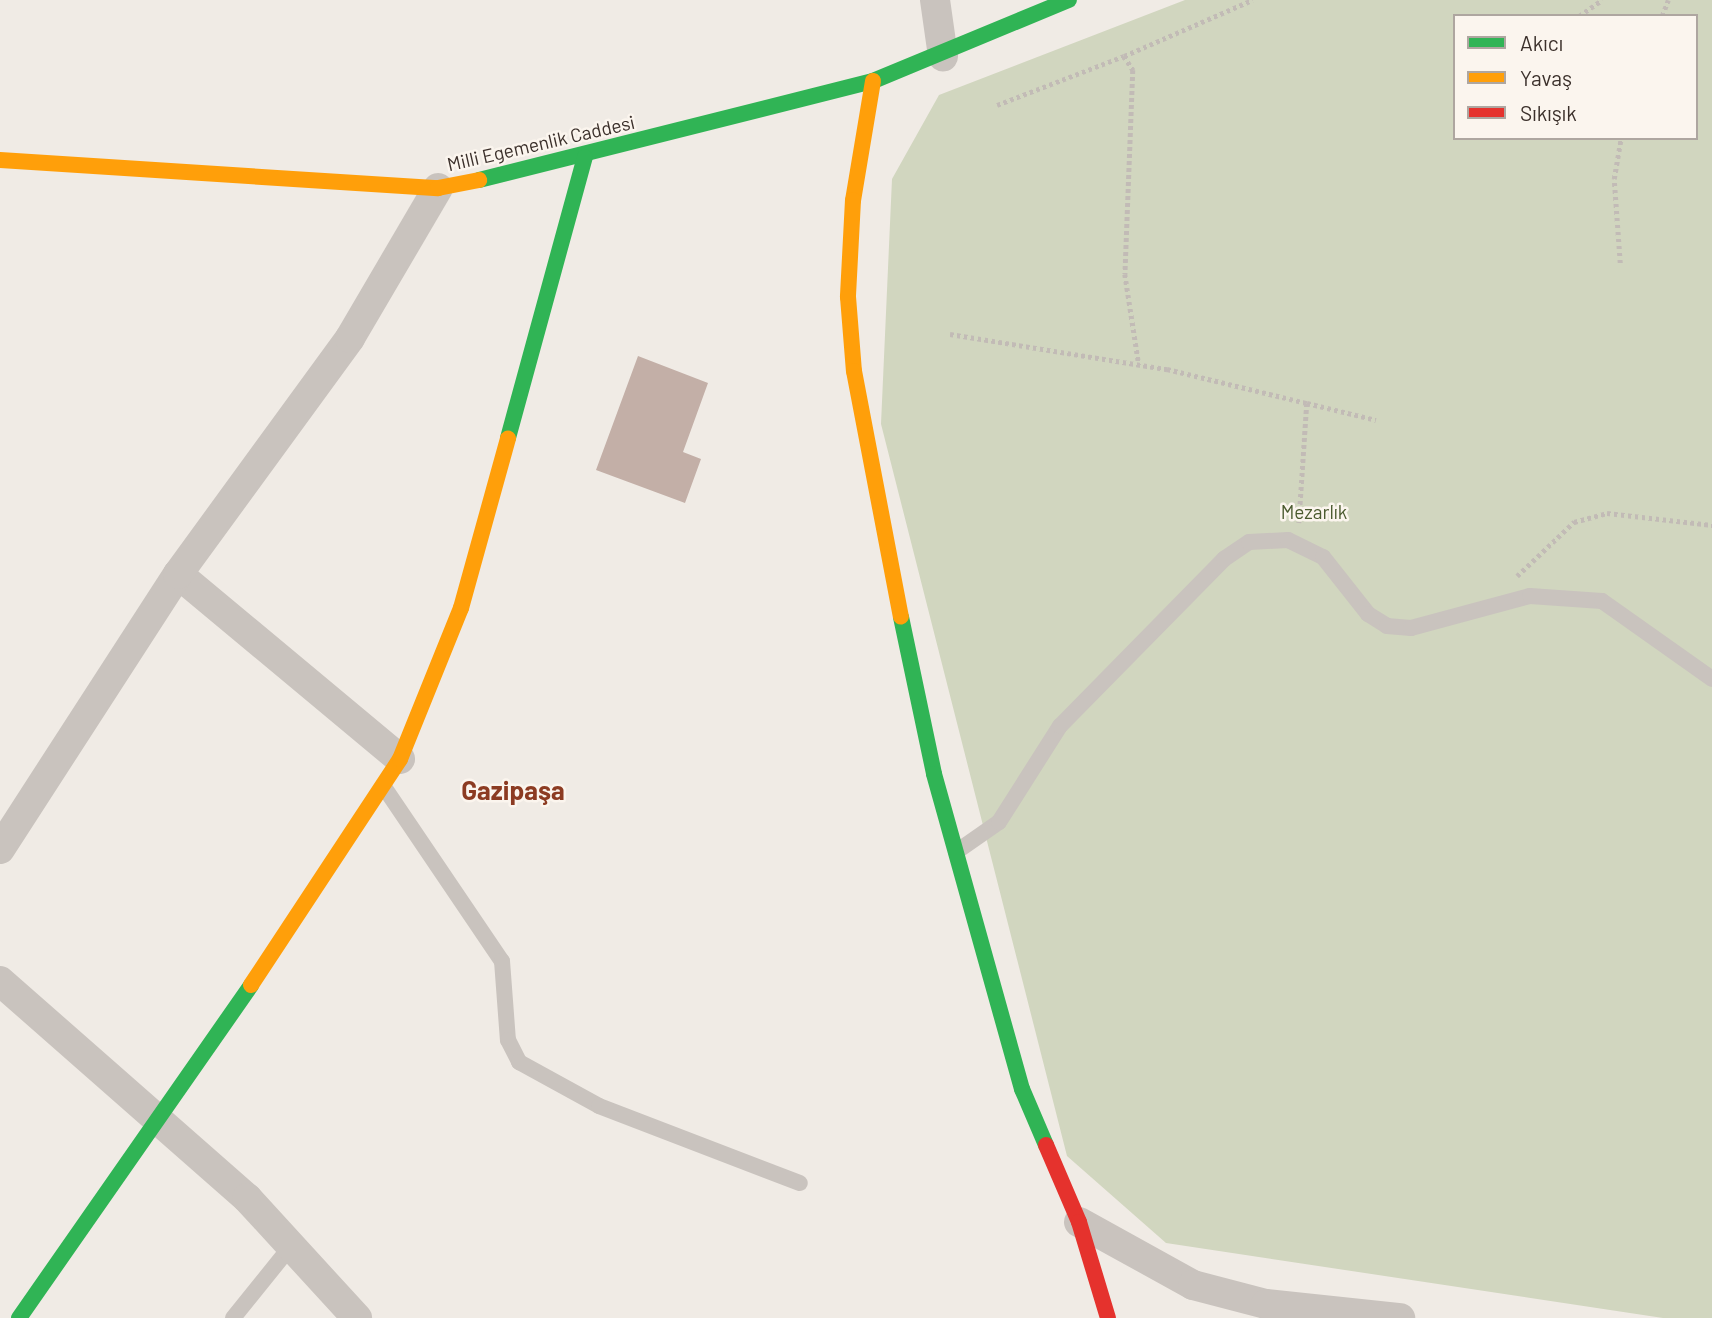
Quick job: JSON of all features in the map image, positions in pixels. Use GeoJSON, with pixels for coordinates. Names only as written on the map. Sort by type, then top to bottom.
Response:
{"type":"FeatureCollection","features":[{"type":"Feature","properties":{"kind":"street"},"geometry":{"type":"LineString","coordinates":[[935,0],[943,56]]}},
{"type":"Feature","properties":{"kind":"street","name":"Milli Egemenlik Caddesi"},"geometry":{"type":"LineString","coordinates":[[0,160],[438,188],[585,157],[873,81],[943,56],[1069,0]]}},
{"type":"Feature","properties":{"kind":"street"},"geometry":{"type":"LineString","coordinates":[[873,81],[853,200],[854,371],[934,774],[1021,1089],[1079,1222],[1108,1318]]}},
{"type":"Feature","properties":{"kind":"street"},"geometry":{"type":"LineString","coordinates":[[19,1318],[161,1122],[400,759],[461,608],[585,157]]}},
{"type":"Feature","properties":{"kind":"street"},"geometry":{"type":"LineString","coordinates":[[0,849],[178,575],[350,338],[438,188]]}},
{"type":"Feature","properties":{"kind":"street"},"geometry":{"type":"LineString","coordinates":[[178,575],[400,759]]}},
{"type":"Feature","properties":{"kind":"street"},"geometry":{"type":"LineString","coordinates":[[0,981],[161,1122],[292,1245],[357,1318]]}},
{"type":"Feature","properties":{"kind":"street"},"geometry":{"type":"LineString","coordinates":[[1079,1222],[1193,1285],[1266,1304],[1400,1318]]}},
{"type":"Feature","properties":{"kind":"lane"},"geometry":{"type":"LineString","coordinates":[[956,852],[999,822],[1060,726],[1224,559],[1249,542],[1297,545],[1323,558],[1368,614],[1387,626],[1411,628],[1502,605],[1564,594],[1602,601],[1712,679]]}},
{"type":"Feature","properties":{"kind":"lane"},"geometry":{"type":"LineString","coordinates":[[384,787],[502,961],[508,1040],[519,1062],[599,1106],[800,1183]]}},
{"type":"Feature","properties":{"kind":"lane"},"geometry":{"type":"LineString","coordinates":[[233,1318],[292,1245]]}},
{"type":"Feature","properties":{"kind":"path"},"geometry":{"type":"LineString","coordinates":[[997,105],[1124,56],[1252,0]]}},
{"type":"Feature","properties":{"kind":"path"},"geometry":{"type":"LineString","coordinates":[[1582,14],[1602,0]]}},
{"type":"Feature","properties":{"kind":"path"},"geometry":{"type":"LineString","coordinates":[[1124,56],[1133,70],[1125,274],[1139,365]]}},
{"type":"Feature","properties":{"kind":"path"},"geometry":{"type":"LineString","coordinates":[[1620,263],[1614,179],[1621,140]]}},
{"type":"Feature","properties":{"kind":"path"},"geometry":{"type":"LineString","coordinates":[[950,334],[1139,365],[1376,420]]}},
{"type":"Feature","properties":{"kind":"path"},"geometry":{"type":"LineString","coordinates":[[1297,545],[1307,403]]}},
{"type":"Feature","properties":{"kind":"path"},"geometry":{"type":"LineString","coordinates":[[1502,605],[1521,569],[1574,522],[1607,513],[1712,525]]}},
{"type":"Feature","properties":{"kind":"green space","name":"Mezarlık"},"geometry":{"type":"Polygon","coordinates":[[[1185,0],[1712,0],[1712,1318],[1663,1318],[1166,1243],[1067,1156],[881,424],[892,179],[939,95],[1185,0]]]}},
{"type":"Feature","properties":{"kind":"building"},"geometry":{"type":"Polygon","coordinates":[[[638,356],[708,383],[683,452],[701,459],[685,503],[596,470],[638,356]]]}},
{"type":"Feature","properties":{"kind":"traffic: fast"},"geometry":{"type":"LineString","coordinates":[[479,180],[873,81],[1069,0]]}},
{"type":"Feature","properties":{"kind":"traffic: fast"},"geometry":{"type":"LineString","coordinates":[[508,438],[585,157]]}},
{"type":"Feature","properties":{"kind":"traffic: fast"},"geometry":{"type":"LineString","coordinates":[[901,617],[934,774],[1022,1089],[1046,1145]]}},
{"type":"Feature","properties":{"kind":"traffic: fast"},"geometry":{"type":"LineString","coordinates":[[19,1318],[251,985]]}},
{"type":"Feature","properties":{"kind":"traffic: slow"},"geometry":{"type":"LineString","coordinates":[[873,81],[853,200],[848,297],[854,371],[901,617]]}},
{"type":"Feature","properties":{"kind":"traffic: slow"},"geometry":{"type":"LineString","coordinates":[[0,160],[438,188],[479,180]]}},
{"type":"Feature","properties":{"kind":"traffic: slow"},"geometry":{"type":"LineString","coordinates":[[251,985],[400,759],[461,608],[508,438]]}},
{"type":"Feature","properties":{"kind":"traffic: jam"},"geometry":{"type":"LineString","coordinates":[[1046,1145],[1079,1222],[1108,1318]]}},
{"type":"Feature","properties":{"kind":"district","name":"Gazipaşa"},"geometry":{"type":"Point","coordinates":[513,790]}}]}
